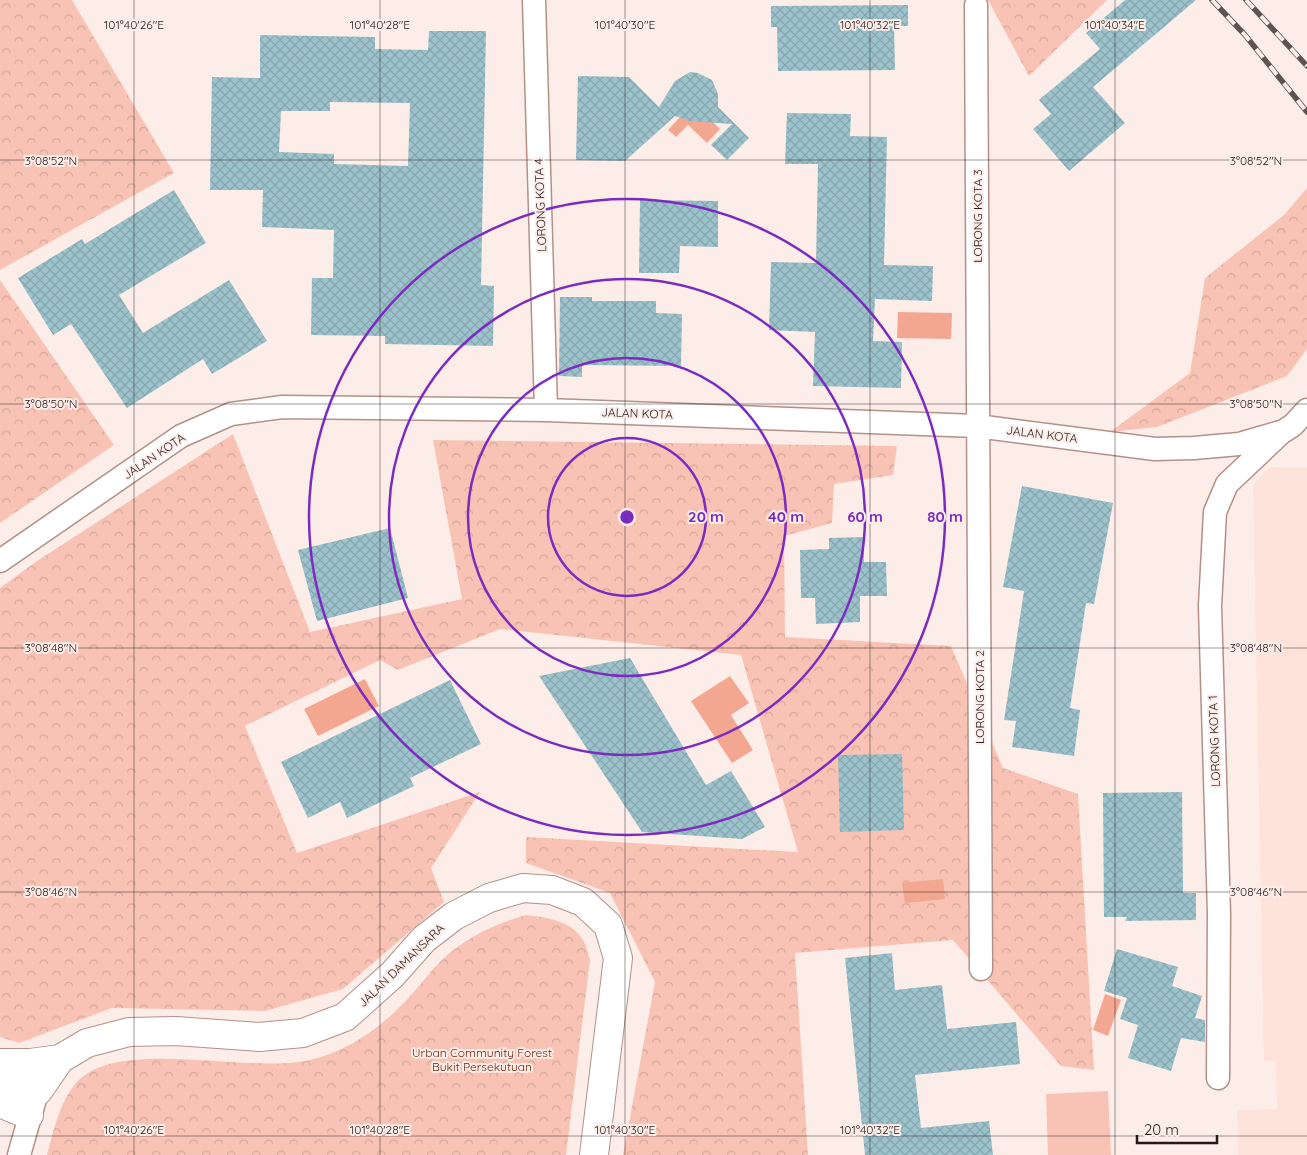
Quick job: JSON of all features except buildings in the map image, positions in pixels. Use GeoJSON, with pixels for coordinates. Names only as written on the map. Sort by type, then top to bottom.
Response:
{"type":"FeatureCollection","features":[{"type":"Feature","properties":{"kind":"street","name":"LORONG KOTA 4"},"geometry":{"type":"LineString","coordinates":[[534,0],[546,410]]}},
{"type":"Feature","properties":{"kind":"street","name":"LORONG KOTA 3"},"geometry":{"type":"LineString","coordinates":[[976,5],[977,426]]}},
{"type":"Feature","properties":{"kind":"street","name":"JALAN KOTA"},"geometry":{"type":"LineString","coordinates":[[0,561],[181,436],[231,414],[282,407],[546,410],[977,426],[1155,448],[1194,448],[1239,444],[1284,431],[1293,425],[1307,410]]}},
{"type":"Feature","properties":{"kind":"street","name":"LORONG KOTA 2"},"geometry":{"type":"LineString","coordinates":[[977,426],[981,969]]}},
{"type":"Feature","properties":{"kind":"street","name":"LORONG KOTA 1"},"geometry":{"type":"LineString","coordinates":[[1218,1078],[1219,914],[1210,606],[1215,512],[1227,484],[1284,431]]}},
{"type":"Feature","properties":{"kind":"street","name":"JALAN DAMANSARA"},"geometry":{"type":"LineString","coordinates":[[18,1155],[34,1103],[60,1059],[87,1042],[129,1032],[176,1031],[259,1037],[304,1033],[345,1017],[392,975],[424,939],[454,916],[489,898],[523,888],[552,890],[583,902],[608,925],[618,958],[594,1155]]}},
{"type":"Feature","properties":{"kind":"street"},"geometry":{"type":"LineString","coordinates":[[0,1063],[30,1063],[60,1059]]}},
{"type":"Feature","properties":{"kind":"street"},"geometry":{"type":"LineString","coordinates":[[0,1080],[34,1103]]}},
{"type":"Feature","properties":{"kind":"street"},"geometry":{"type":"LineString","coordinates":[[0,1103],[34,1103]]}},
{"type":"Feature","properties":{"kind":"shaded area"},"geometry":{"type":"Polygon","coordinates":[[[693,103],[720,129],[707,143],[688,125],[676,137],[668,130],[693,103]]]}},
{"type":"Feature","properties":{"kind":"shaded area"},"geometry":{"type":"Polygon","coordinates":[[[898,312],[952,313],[951,339],[897,338],[898,312]]]}},
{"type":"Feature","properties":{"kind":"shaded area"},"geometry":{"type":"Polygon","coordinates":[[[1270,467],[1307,467],[1307,1155],[1238,1155],[1237,1110],[1277,1109],[1276,1061],[1264,1061],[1253,485],[1270,467]]]}},
{"type":"Feature","properties":{"kind":"shaded area"},"geometry":{"type":"Polygon","coordinates":[[[730,676],[749,703],[731,715],[753,750],[732,763],[691,701],[730,676]]]}},
{"type":"Feature","properties":{"kind":"shaded area"},"geometry":{"type":"Polygon","coordinates":[[[365,679],[379,706],[318,736],[304,709],[365,679]]]}},
{"type":"Feature","properties":{"kind":"shaded area"},"geometry":{"type":"Polygon","coordinates":[[[943,879],[945,899],[905,903],[902,883],[943,879]]]}},
{"type":"Feature","properties":{"kind":"shaded area"},"geometry":{"type":"Polygon","coordinates":[[[1105,994],[1121,1000],[1108,1036],[1093,1030],[1105,994]]]}},
{"type":"Feature","properties":{"kind":"green space"},"geometry":{"type":"Polygon","coordinates":[[[0,0],[72,0],[174,173],[0,270],[0,0]]]}},
{"type":"Feature","properties":{"kind":"green space"},"geometry":{"type":"Polygon","coordinates":[[[988,0],[1107,0],[1029,76],[988,0]]]}},
{"type":"Feature","properties":{"kind":"green space"},"geometry":{"type":"Polygon","coordinates":[[[1307,188],[1307,349],[1287,376],[1157,427],[1110,432],[1190,373],[1205,278],[1284,215],[1307,188]]]}},
{"type":"Feature","properties":{"kind":"green space"},"geometry":{"type":"Polygon","coordinates":[[[0,280],[114,445],[0,523],[0,280]]]}},
{"type":"Feature","properties":{"kind":"green space"},"geometry":{"type":"Polygon","coordinates":[[[233,434],[310,632],[462,599],[433,440],[897,446],[893,475],[834,484],[832,523],[784,536],[785,637],[951,646],[1003,768],[1078,794],[1094,1070],[1061,1066],[953,940],[795,953],[808,1155],[623,1155],[655,982],[610,893],[526,863],[526,837],[798,852],[741,655],[500,629],[398,670],[380,660],[245,726],[297,853],[480,792],[431,868],[444,902],[343,989],[265,1011],[112,1008],[19,1043],[0,1037],[0,588],[37,561],[233,434]]]}},
{"type":"Feature","properties":{"kind":"green space","name":"Urban Community Forest Bukit Persekutuan"},"geometry":{"type":"Polygon","coordinates":[[[526,915],[559,921],[574,929],[584,942],[590,960],[566,1155],[47,1155],[55,1125],[67,1095],[80,1079],[100,1067],[126,1061],[156,1059],[285,1063],[325,1056],[353,1043],[379,1025],[417,989],[452,951],[492,927],[526,915]]]}},
{"type":"Feature","properties":{"kind":"green space"},"geometry":{"type":"Polygon","coordinates":[[[1108,1091],[1111,1155],[1048,1155],[1046,1094],[1108,1091]]]}},
{"type":"Feature","properties":{"kind":"railway"},"geometry":{"type":"LineString","coordinates":[[1212,0],[1245,35],[1307,112]]}},
{"type":"Feature","properties":{"kind":"railway"},"geometry":{"type":"LineString","coordinates":[[1246,0],[1307,66]]}}]}
